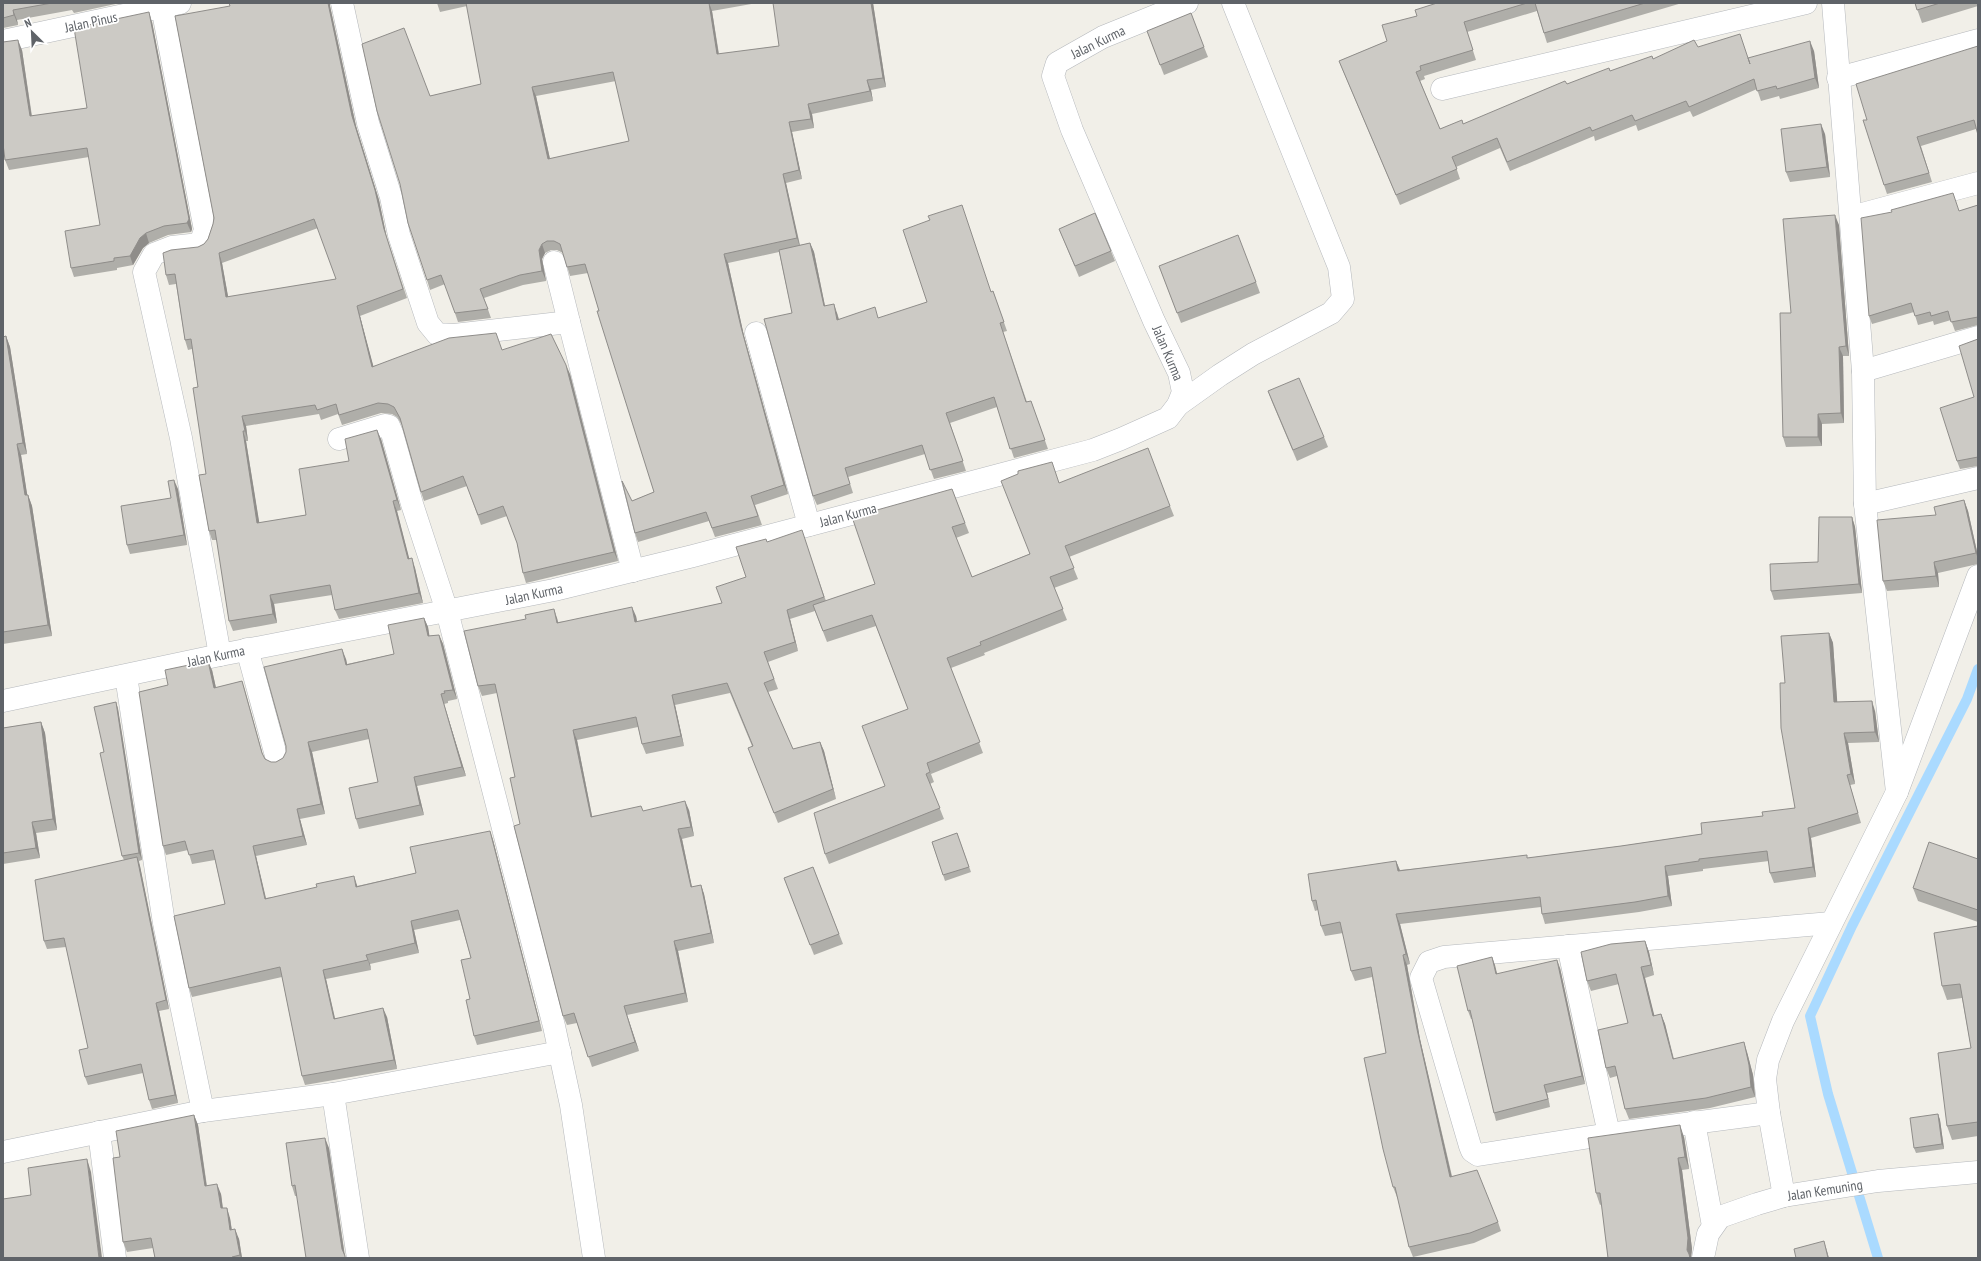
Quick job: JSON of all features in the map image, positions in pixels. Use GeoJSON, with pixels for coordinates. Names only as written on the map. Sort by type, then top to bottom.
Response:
{"type":"FeatureCollection","features":[{"type":"Feature","properties":{"kind":"street"},"geometry":{"type":"LineString","coordinates":[[342,3],[368,122],[391,197],[399,235],[428,323],[437,334],[454,335],[569,322]]}},
{"type":"Feature","properties":{"kind":"street","name":"Jalan Kurma"},"geometry":{"type":"LineString","coordinates":[[3,701],[247,649],[554,590],[633,571],[1093,450],[1121,440],[1168,418],[1178,406],[1183,392],[1179,373],[1154,321],[1072,130],[1053,76],[1057,63],[1103,37],[1187,3]]}},
{"type":"Feature","properties":{"kind":"street"},"geometry":{"type":"LineString","coordinates":[[1178,406],[1220,375],[1253,354],[1331,313],[1343,299],[1339,267],[1233,3]]}},
{"type":"Feature","properties":{"kind":"street"},"geometry":{"type":"LineString","coordinates":[[1442,88],[1806,3]]}},
{"type":"Feature","properties":{"kind":"street"},"geometry":{"type":"LineString","coordinates":[[1833,3],[1863,371],[1865,504],[1897,792]]}},
{"type":"Feature","properties":{"kind":"street"},"geometry":{"type":"LineString","coordinates":[[171,5],[205,230],[200,244],[172,247],[154,254],[144,272],[181,438],[220,655]]}},
{"type":"Feature","properties":{"kind":"street","name":"Jalan Pinus"},"geometry":{"type":"LineString","coordinates":[[3,41],[171,5]]}},
{"type":"Feature","properties":{"kind":"street"},"geometry":{"type":"LineString","coordinates":[[1838,78],[1978,40]]}},
{"type":"Feature","properties":{"kind":"street"},"geometry":{"type":"LineString","coordinates":[[1851,217],[1978,183]]}},
{"type":"Feature","properties":{"kind":"street"},"geometry":{"type":"LineString","coordinates":[[554,262],[633,571]]}},
{"type":"Feature","properties":{"kind":"street"},"geometry":{"type":"LineString","coordinates":[[756,333],[809,525]]}},
{"type":"Feature","properties":{"kind":"street"},"geometry":{"type":"LineString","coordinates":[[1863,371],[1978,337]]}},
{"type":"Feature","properties":{"kind":"street"},"geometry":{"type":"LineString","coordinates":[[339,439],[385,425],[389,426],[412,504],[447,611],[560,1052],[571,1105],[594,1258]]}},
{"type":"Feature","properties":{"kind":"street"},"geometry":{"type":"LineString","coordinates":[[1865,504],[1978,478]]}},
{"type":"Feature","properties":{"kind":"street"},"geometry":{"type":"LineString","coordinates":[[1784,1196],[1769,1113],[1765,1079],[1768,1060],[1783,1021],[1897,792],[1978,576]]}},
{"type":"Feature","properties":{"kind":"street"},"geometry":{"type":"LineString","coordinates":[[247,649],[277,759]]}},
{"type":"Feature","properties":{"kind":"street"},"geometry":{"type":"LineString","coordinates":[[126,676],[164,922],[203,1111]]}},
{"type":"Feature","properties":{"kind":"street"},"geometry":{"type":"LineString","coordinates":[[1769,1113],[1609,1134],[1478,1155],[1472,1151],[1421,978],[1429,962],[1444,957],[1831,923]]}},
{"type":"Feature","properties":{"kind":"street"},"geometry":{"type":"LineString","coordinates":[[1568,946],[1609,1134]]}},
{"type":"Feature","properties":{"kind":"street"},"geometry":{"type":"LineString","coordinates":[[3,1152],[203,1111],[333,1094],[560,1052]]}},
{"type":"Feature","properties":{"kind":"street"},"geometry":{"type":"LineString","coordinates":[[333,1094],[358,1258]]}},
{"type":"Feature","properties":{"kind":"street"},"geometry":{"type":"LineString","coordinates":[[1694,1122],[1713,1226],[1708,1234],[1704,1258]]}},
{"type":"Feature","properties":{"kind":"street"},"geometry":{"type":"LineString","coordinates":[[99,1132],[115,1258]]}},
{"type":"Feature","properties":{"kind":"street","name":"Jalan Kemuning"},"geometry":{"type":"LineString","coordinates":[[1713,1226],[1720,1217],[1784,1196],[1878,1181],[1978,1172]]}},
{"type":"Feature","properties":{"kind":"building"},"geometry":{"type":"Polygon","coordinates":[[[3,3],[52,3],[13,10],[14,15],[3,18],[3,3]]]}},
{"type":"Feature","properties":{"kind":"building"},"geometry":{"type":"Polygon","coordinates":[[[229,3],[328,3],[352,116],[375,190],[384,229],[403,289],[357,306],[372,367],[449,338],[496,333],[502,350],[551,334],[566,365],[614,552],[523,573],[517,543],[503,506],[478,515],[463,476],[421,492],[400,418],[394,407],[388,404],[378,403],[339,415],[336,404],[317,410],[315,405],[242,416],[257,523],[306,515],[299,469],[349,461],[345,439],[377,430],[397,500],[393,501],[408,559],[412,558],[419,593],[335,610],[330,585],[270,595],[273,614],[229,621],[215,530],[209,531],[199,475],[206,474],[193,388],[198,387],[191,339],[185,340],[175,274],[166,275],[163,253],[171,250],[198,247],[204,244],[208,239],[214,218],[175,16],[230,6],[229,3]],[[314,219],[219,253],[226,297],[336,279],[314,219]]]}},
{"type":"Feature","properties":{"kind":"building"},"geometry":{"type":"Polygon","coordinates":[[[466,3],[709,3],[717,54],[779,46],[773,3],[871,3],[883,78],[867,80],[870,91],[808,104],[811,119],[789,122],[799,170],[783,174],[797,238],[724,254],[741,327],[784,485],[751,496],[758,516],[712,528],[706,512],[635,533],[622,481],[632,501],[654,492],[597,311],[599,311],[585,264],[567,267],[560,244],[554,241],[547,241],[542,244],[539,250],[542,271],[520,275],[480,289],[488,309],[455,313],[441,275],[427,280],[408,223],[400,184],[377,111],[362,44],[404,28],[430,96],[481,84],[466,3]],[[613,72],[532,87],[548,159],[629,141],[613,72]]]}},
{"type":"Feature","properties":{"kind":"building"},"geometry":{"type":"Polygon","coordinates":[[[1437,3],[1527,3],[1464,22],[1473,50],[1420,66],[1421,70],[1416,72],[1440,129],[1462,120],[1463,124],[1565,81],[1567,84],[1609,68],[1610,71],[1652,56],[1653,59],[1694,40],[1698,47],[1740,34],[1748,58],[1810,41],[1815,78],[1777,89],[1776,86],[1757,91],[1754,79],[1689,107],[1686,101],[1635,121],[1632,115],[1592,131],[1590,127],[1507,162],[1497,138],[1452,157],[1457,169],[1396,195],[1339,61],[1387,41],[1382,25],[1417,16],[1415,10],[1437,3]]]}},
{"type":"Feature","properties":{"kind":"building"},"geometry":{"type":"Polygon","coordinates":[[[1535,3],[1645,3],[1544,33],[1535,3]]]}},
{"type":"Feature","properties":{"kind":"building"},"geometry":{"type":"Polygon","coordinates":[[[1915,3],[1940,3],[1917,10],[1915,3]]]}},
{"type":"Feature","properties":{"kind":"building"},"geometry":{"type":"Polygon","coordinates":[[[149,12],[189,219],[187,223],[164,226],[146,233],[140,238],[130,256],[114,258],[114,261],[71,268],[65,231],[100,225],[87,148],[5,160],[3,144],[3,42],[18,40],[30,116],[87,108],[74,28],[149,12]]]}},
{"type":"Feature","properties":{"kind":"building"},"geometry":{"type":"Polygon","coordinates":[[[1191,13],[1204,47],[1160,65],[1147,31],[1191,13]]]}},
{"type":"Feature","properties":{"kind":"building"},"geometry":{"type":"Polygon","coordinates":[[[1978,46],[1978,135],[1974,120],[1917,137],[1929,173],[1884,185],[1863,120],[1867,120],[1856,84],[1978,46]]]}},
{"type":"Feature","properties":{"kind":"building"},"geometry":{"type":"Polygon","coordinates":[[[1821,124],[1827,167],[1786,172],[1781,129],[1821,124]]]}},
{"type":"Feature","properties":{"kind":"building"},"geometry":{"type":"Polygon","coordinates":[[[1953,193],[1959,211],[1978,205],[1978,317],[1951,322],[1948,311],[1931,316],[1930,312],[1915,316],[1911,303],[1869,316],[1861,218],[1892,212],[1891,210],[1953,193]]]}},
{"type":"Feature","properties":{"kind":"building"},"geometry":{"type":"Polygon","coordinates":[[[962,205],[991,292],[993,291],[1004,322],[1000,323],[1026,402],[1031,401],[1045,440],[1010,449],[994,397],[946,413],[963,461],[930,470],[922,445],[845,468],[850,484],[813,496],[764,319],[792,313],[779,250],[810,243],[824,306],[834,304],[837,320],[875,307],[878,318],[927,302],[903,230],[930,220],[928,216],[962,205]]]}},
{"type":"Feature","properties":{"kind":"building"},"geometry":{"type":"Polygon","coordinates":[[[1095,213],[1111,251],[1075,266],[1059,229],[1095,213]]]}},
{"type":"Feature","properties":{"kind":"building"},"geometry":{"type":"Polygon","coordinates":[[[1835,215],[1846,346],[1839,347],[1841,413],[1818,414],[1818,437],[1783,437],[1780,313],[1791,313],[1783,219],[1835,215]]]}},
{"type":"Feature","properties":{"kind":"building"},"geometry":{"type":"Polygon","coordinates":[[[1238,235],[1256,282],[1177,313],[1159,266],[1238,235]]]}},
{"type":"Feature","properties":{"kind":"building"},"geometry":{"type":"Polygon","coordinates":[[[6,336],[23,443],[17,444],[25,495],[28,495],[48,625],[3,632],[3,337],[6,336]]]}},
{"type":"Feature","properties":{"kind":"building"},"geometry":{"type":"Polygon","coordinates":[[[1978,339],[1978,457],[1957,461],[1940,408],[1974,397],[1959,346],[1978,339]]]}},
{"type":"Feature","properties":{"kind":"building"},"geometry":{"type":"Polygon","coordinates":[[[1299,378],[1324,437],[1293,450],[1268,391],[1299,378]]]}},
{"type":"Feature","properties":{"kind":"building"},"geometry":{"type":"Polygon","coordinates":[[[1148,448],[1170,506],[1065,546],[1074,568],[1050,577],[1063,609],[980,642],[981,645],[947,658],[980,742],[927,763],[930,772],[926,774],[940,808],[825,854],[814,813],[885,786],[862,726],[908,709],[872,615],[823,631],[813,605],[875,584],[852,517],[952,489],[965,523],[952,527],[972,577],[1030,554],[1001,481],[1018,474],[1018,471],[1052,462],[1059,483],[1148,448]]]}},
{"type":"Feature","properties":{"kind":"building"},"geometry":{"type":"Polygon","coordinates":[[[174,480],[184,535],[127,545],[121,506],[171,498],[168,481],[174,480]]]}},
{"type":"Feature","properties":{"kind":"building"},"geometry":{"type":"Polygon","coordinates":[[[1964,500],[1976,553],[1934,562],[1936,576],[1883,581],[1877,520],[1936,515],[1934,507],[1964,500]]]}},
{"type":"Feature","properties":{"kind":"building"},"geometry":{"type":"Polygon","coordinates":[[[1819,517],[1852,517],[1859,584],[1771,591],[1770,564],[1818,562],[1819,517]]]}},
{"type":"Feature","properties":{"kind":"building"},"geometry":{"type":"Polygon","coordinates":[[[802,530],[824,597],[787,610],[795,642],[764,652],[774,679],[764,683],[793,749],[820,742],[833,789],[774,813],[748,748],[753,746],[727,683],[672,695],[681,736],[642,744],[636,717],[573,730],[591,817],[641,806],[643,811],[685,801],[691,827],[678,829],[691,887],[701,885],[711,933],[674,941],[685,993],[624,1006],[635,1042],[588,1057],[574,1013],[563,1016],[514,826],[520,824],[510,778],[515,777],[495,684],[478,686],[464,631],[526,619],[525,615],[554,609],[557,623],[632,607],[635,622],[722,603],[716,587],[746,577],[736,547],[766,539],[767,542],[802,530]]]}},
{"type":"Feature","properties":{"kind":"building"},"geometry":{"type":"Polygon","coordinates":[[[424,618],[428,636],[439,635],[453,690],[444,691],[445,693],[441,694],[462,767],[414,777],[420,805],[356,819],[349,788],[378,782],[367,729],[308,742],[321,804],[297,809],[303,836],[253,846],[265,899],[317,887],[316,884],[354,876],[356,887],[416,873],[410,847],[490,831],[539,1021],[474,1036],[466,1000],[470,999],[461,960],[471,958],[458,910],[411,921],[415,943],[366,955],[368,960],[323,970],[334,1019],[383,1008],[394,1060],[302,1076],[280,967],[189,988],[174,916],[225,904],[213,850],[189,855],[185,841],[163,846],[139,692],[168,685],[165,670],[208,661],[214,688],[242,681],[262,753],[265,759],[271,762],[276,762],[283,758],[286,752],[286,746],[264,667],[342,649],[346,665],[394,654],[388,625],[424,618]]]}},
{"type":"Feature","properties":{"kind":"building"},"geometry":{"type":"Polygon","coordinates":[[[1829,633],[1834,702],[1872,701],[1875,732],[1844,733],[1851,774],[1847,775],[1858,813],[1808,828],[1813,867],[1770,873],[1767,851],[1699,859],[1699,861],[1665,866],[1668,896],[1635,902],[1542,914],[1540,897],[1396,914],[1406,954],[1403,955],[1417,1029],[1450,1177],[1477,1170],[1498,1222],[1470,1233],[1409,1247],[1395,1187],[1393,1187],[1383,1149],[1364,1058],[1386,1053],[1371,967],[1351,971],[1340,922],[1321,926],[1316,900],[1312,901],[1308,874],[1396,861],[1398,871],[1527,855],[1527,858],[1621,846],[1702,834],[1701,823],[1763,816],[1762,812],[1795,808],[1781,728],[1780,683],[1785,683],[1781,636],[1829,633]]]}},
{"type":"Feature","properties":{"kind":"building"},"geometry":{"type":"Polygon","coordinates":[[[116,702],[139,853],[122,856],[100,753],[104,752],[94,707],[116,702]]]}},
{"type":"Feature","properties":{"kind":"building"},"geometry":{"type":"Polygon","coordinates":[[[41,722],[53,819],[32,822],[36,848],[3,853],[3,728],[41,722]]]}},
{"type":"Feature","properties":{"kind":"building"},"geometry":{"type":"Polygon","coordinates":[[[957,833],[969,867],[943,875],[932,842],[957,833]]]}},
{"type":"Feature","properties":{"kind":"building"},"geometry":{"type":"Polygon","coordinates":[[[1929,842],[1978,859],[1978,910],[1913,888],[1929,842]]]}},
{"type":"Feature","properties":{"kind":"building"},"geometry":{"type":"Polygon","coordinates":[[[137,857],[166,1000],[156,1003],[175,1095],[149,1100],[141,1064],[85,1077],[79,1050],[88,1048],[64,938],[44,941],[35,880],[137,857]]]}},
{"type":"Feature","properties":{"kind":"building"},"geometry":{"type":"Polygon","coordinates":[[[813,867],[839,934],[810,945],[784,878],[813,867]]]}},
{"type":"Feature","properties":{"kind":"building"},"geometry":{"type":"Polygon","coordinates":[[[1978,926],[1978,1122],[1947,1126],[1938,1053],[1971,1048],[1960,984],[1942,986],[1934,933],[1978,926]]]}},
{"type":"Feature","properties":{"kind":"building"},"geometry":{"type":"Polygon","coordinates":[[[1645,941],[1651,965],[1641,967],[1653,1016],[1661,1014],[1673,1059],[1744,1042],[1749,1065],[1751,1087],[1706,1098],[1625,1109],[1615,1066],[1606,1068],[1598,1030],[1628,1023],[1616,974],[1587,981],[1581,952],[1611,944],[1645,941]]]}},
{"type":"Feature","properties":{"kind":"building"},"geometry":{"type":"Polygon","coordinates":[[[1492,957],[1496,974],[1557,960],[1582,1076],[1544,1085],[1548,1099],[1494,1113],[1470,1010],[1468,1011],[1457,966],[1492,957]]]}},
{"type":"Feature","properties":{"kind":"building"},"geometry":{"type":"Polygon","coordinates":[[[1938,1114],[1942,1144],[1914,1148],[1910,1118],[1938,1114]]]}},
{"type":"Feature","properties":{"kind":"building"},"geometry":{"type":"Polygon","coordinates":[[[194,1115],[205,1186],[217,1184],[221,1208],[227,1208],[230,1230],[235,1229],[240,1255],[232,1258],[155,1258],[151,1238],[123,1242],[113,1158],[120,1157],[116,1131],[194,1115]]]}},
{"type":"Feature","properties":{"kind":"building"},"geometry":{"type":"Polygon","coordinates":[[[1680,1125],[1685,1157],[1678,1158],[1688,1238],[1687,1250],[1690,1258],[1608,1258],[1600,1193],[1596,1193],[1588,1138],[1680,1125]]]}},
{"type":"Feature","properties":{"kind":"building"},"geometry":{"type":"Polygon","coordinates":[[[325,1138],[342,1249],[345,1258],[306,1258],[295,1185],[292,1186],[286,1143],[325,1138]]]}},
{"type":"Feature","properties":{"kind":"building"},"geometry":{"type":"Polygon","coordinates":[[[87,1159],[99,1258],[3,1258],[3,1199],[31,1195],[28,1168],[87,1159]]]}},
{"type":"Feature","properties":{"kind":"building"},"geometry":{"type":"Polygon","coordinates":[[[1824,1241],[1828,1258],[1796,1258],[1794,1249],[1824,1241]]]}},
{"type":"Feature","properties":{"kind":"waterway"},"geometry":{"type":"LineString","coordinates":[[1878,1258],[1828,1094],[1810,1016],[1852,926],[1967,699],[1978,669]]}}]}
